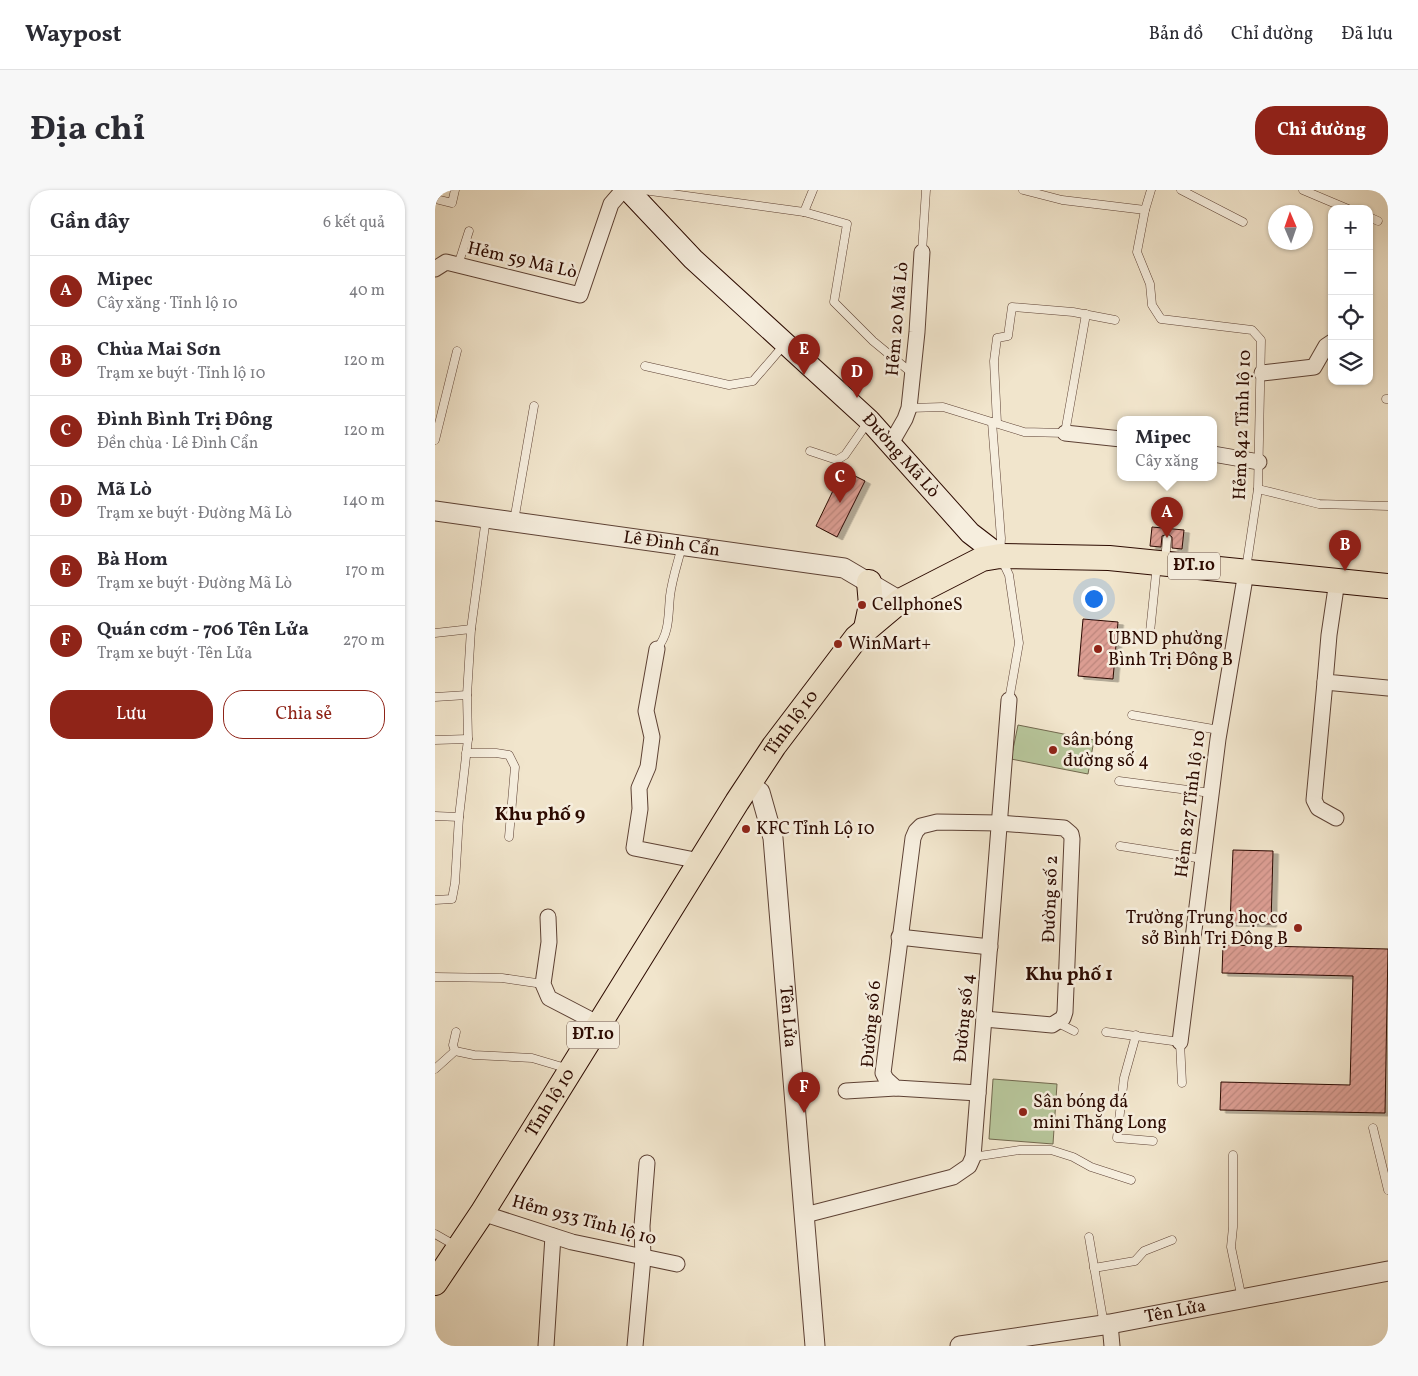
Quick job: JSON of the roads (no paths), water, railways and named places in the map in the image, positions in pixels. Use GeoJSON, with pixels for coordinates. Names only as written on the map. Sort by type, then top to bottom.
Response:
{"type":"FeatureCollection","features":[{"type":"Feature","properties":{"kind":"main road","name":"Đường Mã Lò"},"geometry":{"type":"LineString","coordinates":[[628,190],[693,259],[869,420],[970,533],[1000,556]]}},
{"type":"Feature","properties":{"kind":"main road","name":"Tỉnh lộ 10"},"geometry":{"type":"LineString","coordinates":[[435,1283],[460,1248],[700,861],[774,746],[856,638],[900,601],[971,564],[1000,556],[1109,558],[1388,586]]}},
{"type":"Feature","properties":{"kind":"main road"},"geometry":{"type":"LineString","coordinates":[[867,628],[871,605],[869,582]]}},
{"type":"Feature","properties":{"kind":"street","name":"Hẻm 59 Mã Lò"},"geometry":{"type":"LineString","coordinates":[[435,269],[446,262],[580,295],[611,204],[623,190]]}},
{"type":"Feature","properties":{"kind":"street","name":"Hẻm 20 Mã Lò"},"geometry":{"type":"LineString","coordinates":[[890,445],[909,408],[922,252]]}},
{"type":"Feature","properties":{"kind":"street"},"geometry":{"type":"LineString","coordinates":[[1261,372],[1314,367],[1328,345]]}},
{"type":"Feature","properties":{"kind":"street"},"geometry":{"type":"LineString","coordinates":[[1065,433],[1117,439]]}},
{"type":"Feature","properties":{"kind":"street"},"geometry":{"type":"LineString","coordinates":[[1217,455],[1259,462]]}},
{"type":"Feature","properties":{"kind":"street","name":"Lê Đình Cẩn"},"geometry":{"type":"LineString","coordinates":[[435,511],[844,568],[900,601]]}},
{"type":"Feature","properties":{"kind":"street","name":"Hẻm 827 Tỉnh lộ 10"},"geometry":{"type":"LineString","coordinates":[[1180,1042],[1219,730],[1246,572]]}},
{"type":"Feature","properties":{"kind":"street"},"geometry":{"type":"LineString","coordinates":[[1335,818],[1318,808],[1314,800],[1329,635],[1337,581]]}},
{"type":"Feature","properties":{"kind":"street"},"geometry":{"type":"LineString","coordinates":[[657,649],[646,711],[652,737],[648,767],[639,788],[640,809],[634,848],[700,861]]}},
{"type":"Feature","properties":{"kind":"street"},"geometry":{"type":"LineString","coordinates":[[1325,682],[1388,688]]}},
{"type":"Feature","properties":{"kind":"street","name":"Đường số 4"},"geometry":{"type":"LineString","coordinates":[[973,1157],[1009,700]]}},
{"type":"Feature","properties":{"kind":"street","name":"Tên Lửa"},"geometry":{"type":"LineString","coordinates":[[749,785],[760,792],[773,838],[815,1346]]}},
{"type":"Feature","properties":{"kind":"street","name":"Đường số 6"},"geometry":{"type":"LineString","coordinates":[[896,1088],[886,1079],[883,1066],[913,838],[916,831],[929,823],[999,823]]}},
{"type":"Feature","properties":{"kind":"street","name":"Đường số 2"},"geometry":{"type":"LineString","coordinates":[[999,823],[1059,827],[1071,834],[1065,1012],[1058,1023]]}},
{"type":"Feature","properties":{"kind":"street"},"geometry":{"type":"LineString","coordinates":[[548,916],[549,942],[543,984],[549,998],[599,1024]]}},
{"type":"Feature","properties":{"kind":"street"},"geometry":{"type":"LineString","coordinates":[[899,936],[990,947]]}},
{"type":"Feature","properties":{"kind":"street"},"geometry":{"type":"LineString","coordinates":[[984,1019],[1045,1025],[1058,1023]]}},
{"type":"Feature","properties":{"kind":"street","name":"Đường số 6"},"geometry":{"type":"LineString","coordinates":[[846,1091],[896,1088],[978,1093]]}},
{"type":"Feature","properties":{"kind":"street"},"geometry":{"type":"LineString","coordinates":[[805,1215],[953,1177],[969,1166],[973,1157]]}},
{"type":"Feature","properties":{"kind":"street"},"geometry":{"type":"LineString","coordinates":[[635,1346],[643,1258],[642,1226],[647,1163]]}},
{"type":"Feature","properties":{"kind":"street","name":"Hẻm 933 Tỉnh lộ 10"},"geometry":{"type":"LineString","coordinates":[[482,1213],[553,1236],[643,1258],[677,1264]]}},
{"type":"Feature","properties":{"kind":"street"},"geometry":{"type":"LineString","coordinates":[[546,1346],[553,1236]]}},
{"type":"Feature","properties":{"kind":"street","name":"Tên Lửa"},"geometry":{"type":"LineString","coordinates":[[960,1346],[1107,1324],[1388,1271]]}},
{"type":"Feature","properties":{"kind":"street"},"geometry":{"type":"LineString","coordinates":[[1107,1324],[1112,1346]]}},
{"type":"Feature","properties":{"kind":"lane"},"geometry":{"type":"LineString","coordinates":[[435,199],[452,203],[455,190]]}},
{"type":"Feature","properties":{"kind":"lane"},"geometry":{"type":"LineString","coordinates":[[643,190],[680,192],[804,212],[847,224],[834,302],[873,341],[913,374]]}},
{"type":"Feature","properties":{"kind":"lane"},"geometry":{"type":"LineString","coordinates":[[804,212],[813,190]]}},
{"type":"Feature","properties":{"kind":"lane","name":"Hẻm 20 Mã Lò"},"geometry":{"type":"LineString","coordinates":[[922,252],[925,190]]}},
{"type":"Feature","properties":{"kind":"lane"},"geometry":{"type":"LineString","coordinates":[[1023,190],[1062,200],[1145,210]]}},
{"type":"Feature","properties":{"kind":"lane","name":"Hẻm 842 Tỉnh lộ 10"},"geometry":{"type":"LineString","coordinates":[[1151,190],[1137,252],[1150,284],[1152,305],[1161,319],[1251,330],[1261,340],[1258,489],[1246,572]]}},
{"type":"Feature","properties":{"kind":"lane"},"geometry":{"type":"LineString","coordinates":[[1181,190],[1243,222]]}},
{"type":"Feature","properties":{"kind":"lane"},"geometry":{"type":"LineString","coordinates":[[1303,190],[1339,205]]}},
{"type":"Feature","properties":{"kind":"lane"},"geometry":{"type":"LineString","coordinates":[[1373,219],[1378,221]]}},
{"type":"Feature","properties":{"kind":"lane"},"geometry":{"type":"LineString","coordinates":[[458,265],[469,231]]}},
{"type":"Feature","properties":{"kind":"lane"},"geometry":{"type":"LineString","coordinates":[[1009,700],[1019,643],[1009,575],[1000,556],[1001,538],[994,361],[997,338],[1008,336],[1012,307],[1086,314],[1115,320]]}},
{"type":"Feature","properties":{"kind":"lane"},"geometry":{"type":"LineString","coordinates":[[909,408],[943,407],[1024,432],[1065,433],[1086,314]]}},
{"type":"Feature","properties":{"kind":"lane"},"geometry":{"type":"LineString","coordinates":[[645,366],[729,385],[753,382],[786,344]]}},
{"type":"Feature","properties":{"kind":"lane"},"geometry":{"type":"LineString","coordinates":[[435,440],[457,351]]}},
{"type":"Feature","properties":{"kind":"lane"},"geometry":{"type":"LineString","coordinates":[[514,521],[534,406]]}},
{"type":"Feature","properties":{"kind":"lane"},"geometry":{"type":"LineString","coordinates":[[810,451],[837,460],[845,455],[869,420]]}},
{"type":"Feature","properties":{"kind":"lane"},"geometry":{"type":"LineString","coordinates":[[1258,489],[1319,504],[1388,506]]}},
{"type":"Feature","properties":{"kind":"lane"},"geometry":{"type":"LineString","coordinates":[[435,900],[452,899],[455,883],[459,817],[468,739],[467,696],[471,629],[486,518]]}},
{"type":"Feature","properties":{"kind":"lane"},"geometry":{"type":"LineString","coordinates":[[1151,632],[1161,563],[1167,539]]}},
{"type":"Feature","properties":{"kind":"lane"},"geometry":{"type":"LineString","coordinates":[[657,649],[665,638],[670,616],[671,596],[682,545]]}},
{"type":"Feature","properties":{"kind":"lane"},"geometry":{"type":"LineString","coordinates":[[435,633],[471,629]]}},
{"type":"Feature","properties":{"kind":"lane"},"geometry":{"type":"LineString","coordinates":[[435,697],[467,696]]}},
{"type":"Feature","properties":{"kind":"lane"},"geometry":{"type":"LineString","coordinates":[[1132,715],[1219,730]]}},
{"type":"Feature","properties":{"kind":"lane"},"geometry":{"type":"LineString","coordinates":[[435,740],[468,739]]}},
{"type":"Feature","properties":{"kind":"lane"},"geometry":{"type":"LineString","coordinates":[[466,753],[509,755],[515,766],[509,836]]}},
{"type":"Feature","properties":{"kind":"lane"},"geometry":{"type":"LineString","coordinates":[[1119,781],[1211,793]]}},
{"type":"Feature","properties":{"kind":"lane"},"geometry":{"type":"LineString","coordinates":[[435,816],[459,817]]}},
{"type":"Feature","properties":{"kind":"lane"},"geometry":{"type":"LineString","coordinates":[[1120,846],[1203,859]]}},
{"type":"Feature","properties":{"kind":"lane"},"geometry":{"type":"LineString","coordinates":[[435,977],[502,978],[543,984]]}},
{"type":"Feature","properties":{"kind":"lane"},"geometry":{"type":"LineString","coordinates":[[1058,1023],[1075,1031]]}},
{"type":"Feature","properties":{"kind":"lane"},"geometry":{"type":"LineString","coordinates":[[455,1051],[453,1045],[456,1032]]}},
{"type":"Feature","properties":{"kind":"lane"},"geometry":{"type":"LineString","coordinates":[[1107,1032],[1180,1042],[1182,1083]]}},
{"type":"Feature","properties":{"kind":"lane"},"geometry":{"type":"LineString","coordinates":[[1136,1036],[1124,1078],[1117,1138],[1153,1141]]}},
{"type":"Feature","properties":{"kind":"lane"},"geometry":{"type":"LineString","coordinates":[[455,1051],[474,1055],[532,1058],[571,1070]]}},
{"type":"Feature","properties":{"kind":"lane"},"geometry":{"type":"LineString","coordinates":[[435,1069],[455,1051]]}},
{"type":"Feature","properties":{"kind":"lane"},"geometry":{"type":"LineString","coordinates":[[1373,1128],[1388,1190]]}},
{"type":"Feature","properties":{"kind":"lane"},"geometry":{"type":"LineString","coordinates":[[973,1157],[1020,1150],[1051,1150],[1073,1157],[1097,1170],[1125,1176],[1131,1180]]}},
{"type":"Feature","properties":{"kind":"lane"},"geometry":{"type":"LineString","coordinates":[[1233,1154],[1233,1226],[1231,1247],[1242,1299]]}},
{"type":"Feature","properties":{"kind":"lane"},"geometry":{"type":"LineString","coordinates":[[435,1234],[460,1248]]}},
{"type":"Feature","properties":{"kind":"lane"},"geometry":{"type":"LineString","coordinates":[[1089,1237],[1107,1324]]}},
{"type":"Feature","properties":{"kind":"lane"},"geometry":{"type":"LineString","coordinates":[[1094,1268],[1135,1261],[1144,1251],[1172,1240]]}},
{"type":"Feature","properties":{"kind":"place","name":"Bà Hom"},"geometry":{"type":"Point","coordinates":[804,375]}},
{"type":"Feature","properties":{"kind":"place","name":"Mã Lò"},"geometry":{"type":"Point","coordinates":[857,398]}},
{"type":"Feature","properties":{"kind":"place","name":"Đình Bình Trị Đông"},"geometry":{"type":"Point","coordinates":[840,503]}},
{"type":"Feature","properties":{"kind":"place","name":"Mipec"},"geometry":{"type":"Point","coordinates":[1167,538]}},
{"type":"Feature","properties":{"kind":"place","name":"Chùa Mai Sơn"},"geometry":{"type":"Point","coordinates":[1345,571]}},
{"type":"Feature","properties":{"kind":"place","name":"CellphoneS"},"geometry":{"type":"Point","coordinates":[862,605]}},
{"type":"Feature","properties":{"kind":"place","name":"WinMart+"},"geometry":{"type":"Point","coordinates":[838,644]}},
{"type":"Feature","properties":{"kind":"place","name":"UBND phường Bình Trị Đông B"},"geometry":{"type":"Point","coordinates":[1098,649]}},
{"type":"Feature","properties":{"kind":"place","name":"sân bóng đường số 4"},"geometry":{"type":"Point","coordinates":[1053,750]}},
{"type":"Feature","properties":{"kind":"place","name":"KFC Tỉnh Lộ 10"},"geometry":{"type":"Point","coordinates":[746,829]}},
{"type":"Feature","properties":{"kind":"place","name":"Trường Trung học cơ sở Bình Trị Đông B"},"geometry":{"type":"Point","coordinates":[1298,928]}},
{"type":"Feature","properties":{"kind":"place","name":"Sân bóng đá mini Thăng Long"},"geometry":{"type":"Point","coordinates":[1023,1112]}},
{"type":"Feature","properties":{"kind":"place","name":"Quán cơm - 706 Tên Lửa"},"geometry":{"type":"Point","coordinates":[804,1113]}},
{"type":"Feature","properties":{"kind":"district","name":"Khu phố 9"},"geometry":{"type":"Point","coordinates":[540,815]}},
{"type":"Feature","properties":{"kind":"district","name":"Khu phố 1"},"geometry":{"type":"Point","coordinates":[1069,975]}}]}
